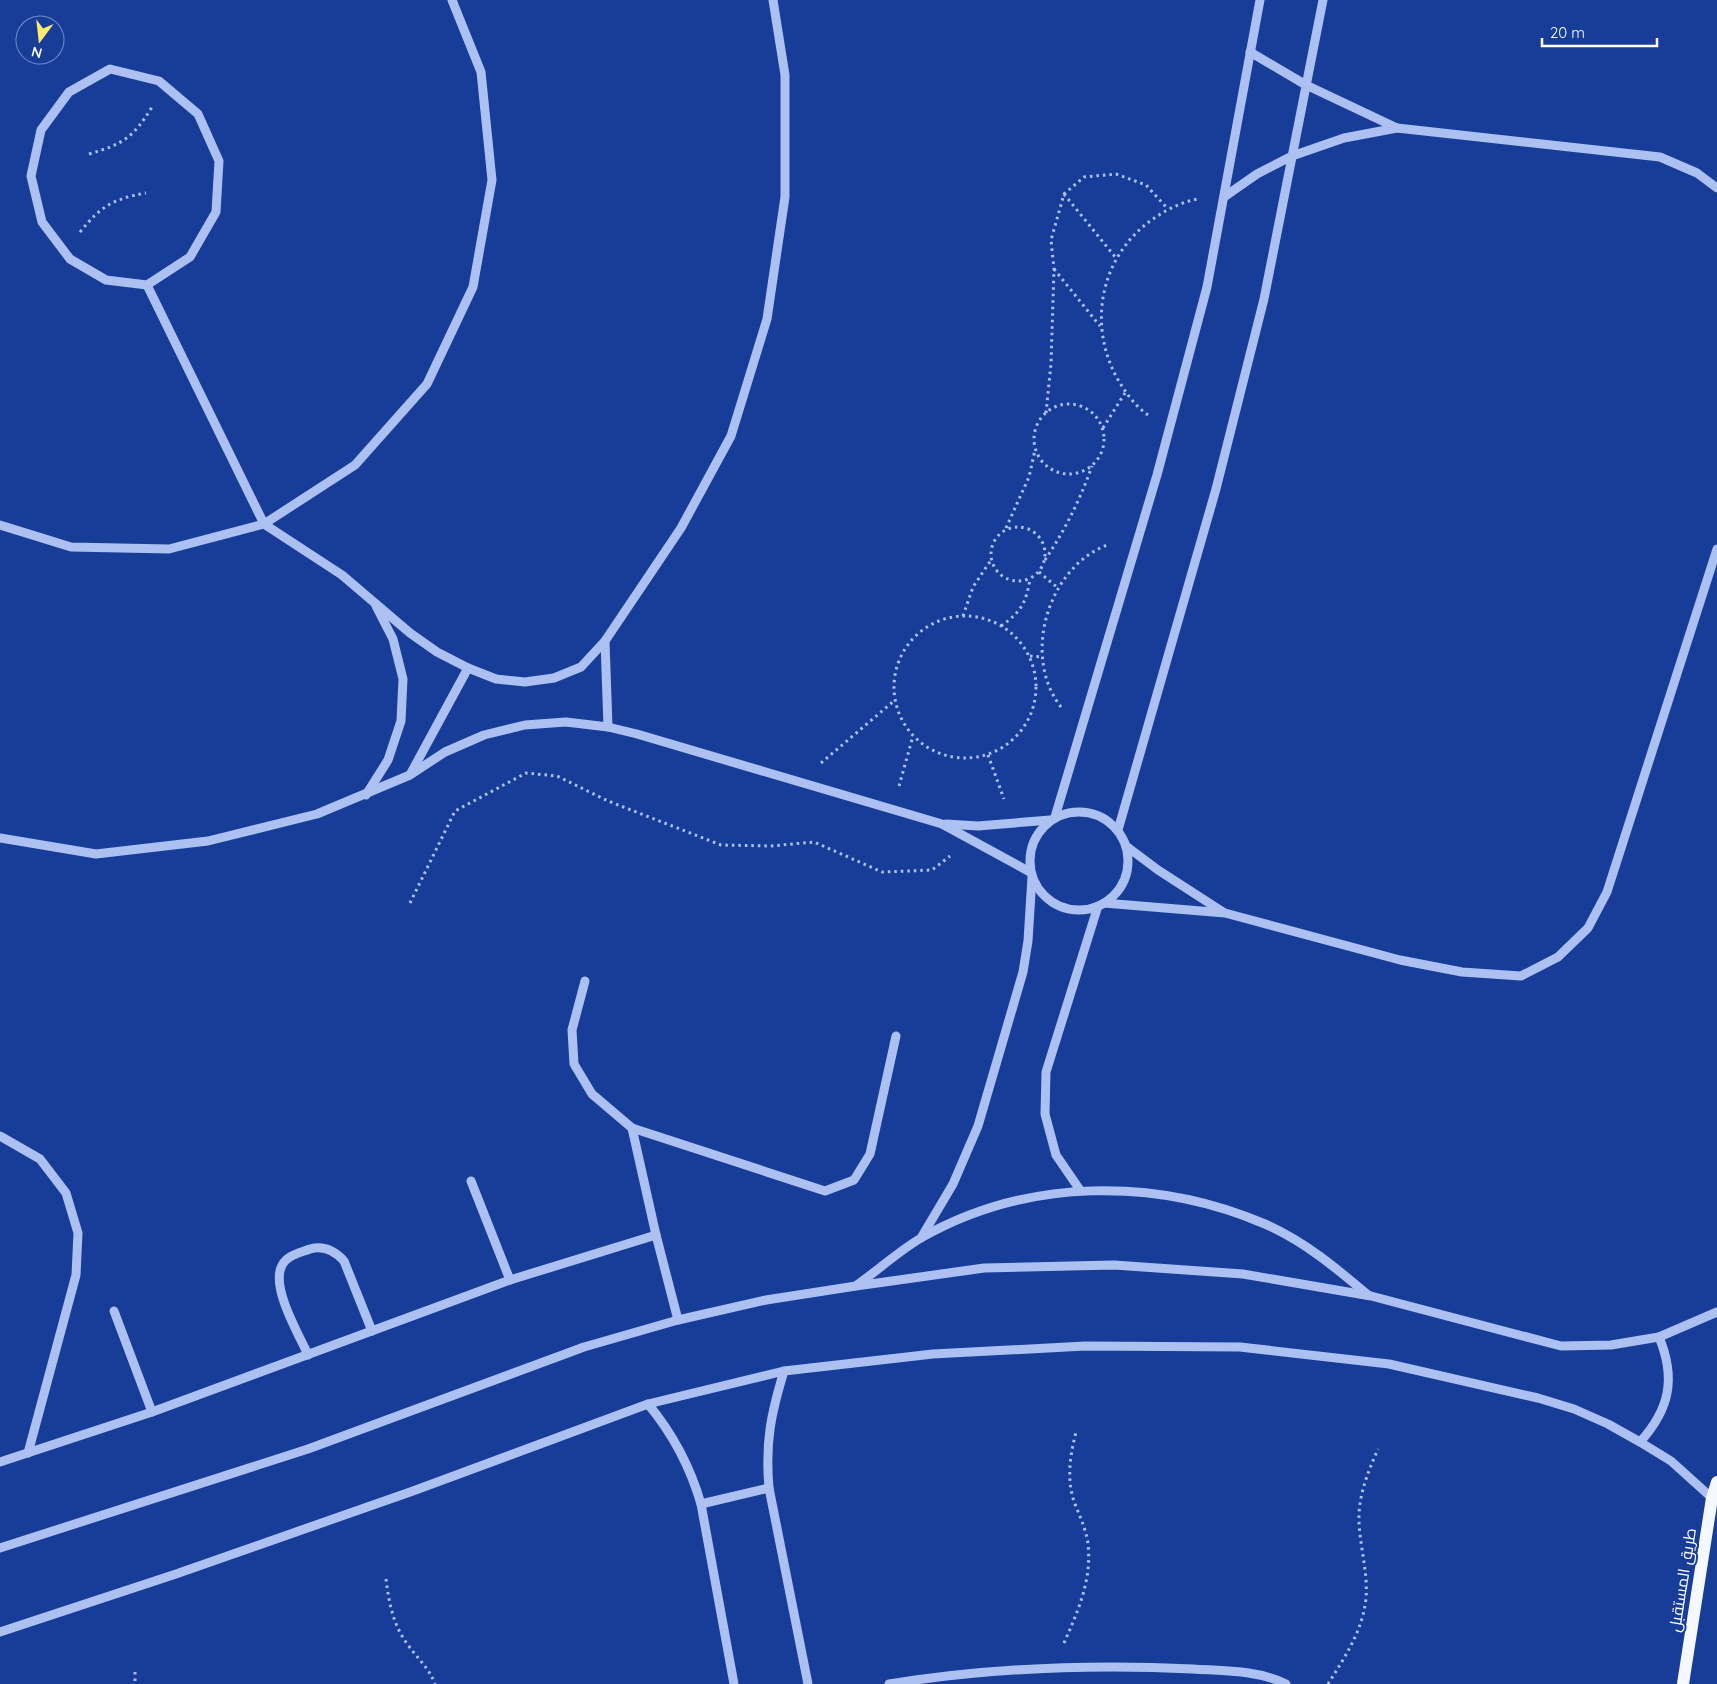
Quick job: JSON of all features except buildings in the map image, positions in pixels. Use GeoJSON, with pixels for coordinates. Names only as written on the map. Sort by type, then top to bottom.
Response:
{"type":"FeatureCollection","features":[{"type":"Feature","properties":{"kind":"main road","name":"طريق المستقبل"},"geometry":{"type":"LineString","coordinates":[[1683,1684],[1712,1498],[1717,1482]]}},
{"type":"Feature","properties":{"kind":"street"},"geometry":{"type":"LineString","coordinates":[[0,526],[71,547],[169,549],[264,524],[355,465],[427,384],[473,287],[492,180],[481,72],[452,0]]}},
{"type":"Feature","properties":{"kind":"street"},"geometry":{"type":"LineString","coordinates":[[147,285],[264,524],[342,575],[437,652],[468,668],[496,679],[525,682],[554,678],[581,667],[605,641],[681,528],[731,436],[767,319],[785,197],[785,75],[774,0]]}},
{"type":"Feature","properties":{"kind":"street"},"geometry":{"type":"LineString","coordinates":[[921,1238],[953,1184],[978,1126],[1024,972],[1030,925],[1031,874],[1029,857],[1032,843],[1040,830],[1053,819],[1170,429],[1208,287],[1260,0]]}},
{"type":"Feature","properties":{"kind":"street"},"geometry":{"type":"LineString","coordinates":[[1118,830],[1218,479],[1264,299],[1323,0]]}},
{"type":"Feature","properties":{"kind":"street"},"geometry":{"type":"LineString","coordinates":[[1250,52],[1306,85],[1397,128]]}},
{"type":"Feature","properties":{"kind":"street"},"geometry":{"type":"LineString","coordinates":[[110,69],[159,81],[198,114],[219,161],[216,212],[190,257],[147,285],[106,280],[70,260],[42,222],[31,176],[41,130],[69,92],[110,69]]}},
{"type":"Feature","properties":{"kind":"street"},"geometry":{"type":"LineString","coordinates":[[1224,197],[1257,174],[1292,156],[1344,138],[1397,128],[1660,157],[1697,173],[1717,188]]}},
{"type":"Feature","properties":{"kind":"street"},"geometry":{"type":"LineString","coordinates":[[0,838],[96,854],[208,842],[317,814],[410,775],[445,752],[484,735],[525,725],[566,722],[608,727],[800,781],[942,824],[972,839],[1031,874],[1040,891],[1052,902],[1067,909],[1083,910],[1101,905],[1225,913],[1400,960],[1462,972],[1521,976],[1558,956],[1588,928],[1607,892],[1717,549]]}},
{"type":"Feature","properties":{"kind":"street"},"geometry":{"type":"LineString","coordinates":[[366,795],[388,760],[400,721],[402,679],[393,639],[374,602]]}},
{"type":"Feature","properties":{"kind":"street"},"geometry":{"type":"LineString","coordinates":[[605,641],[608,727]]}},
{"type":"Feature","properties":{"kind":"street"},"geometry":{"type":"LineString","coordinates":[[410,775],[468,668]]}},
{"type":"Feature","properties":{"kind":"street"},"geometry":{"type":"LineString","coordinates":[[942,824],[1014,824],[1053,819],[1081,811],[1096,814],[1118,830],[1126,846],[1128,862],[1125,879],[1117,893],[1101,905],[1046,1072],[1045,1114],[1056,1155],[1080,1190]]}},
{"type":"Feature","properties":{"kind":"street"},"geometry":{"type":"LineString","coordinates":[[1126,846],[1158,870],[1225,913]]}},
{"type":"Feature","properties":{"kind":"street"},"geometry":{"type":"LineString","coordinates":[[585,981],[572,1030],[574,1064],[592,1094],[632,1128],[825,1191],[854,1180],[870,1154],[896,1036]]}},
{"type":"Feature","properties":{"kind":"street"},"geometry":{"type":"LineString","coordinates":[[632,1128],[656,1235],[678,1320]]}},
{"type":"Feature","properties":{"kind":"street"},"geometry":{"type":"LineString","coordinates":[[0,1136],[40,1159],[66,1193],[78,1233],[76,1275],[28,1453]]}},
{"type":"Feature","properties":{"kind":"street"},"geometry":{"type":"LineString","coordinates":[[471,1181],[510,1280]]}},
{"type":"Feature","properties":{"kind":"street"},"geometry":{"type":"LineString","coordinates":[[856,1286],[921,1238],[980,1212],[1025,1198],[1080,1190],[1153,1193],[1206,1203],[1266,1224],[1321,1256],[1371,1296]]}},
{"type":"Feature","properties":{"kind":"street"},"geometry":{"type":"LineString","coordinates":[[0,1462],[152,1412],[510,1280],[656,1235]]}},
{"type":"Feature","properties":{"kind":"street"},"geometry":{"type":"LineString","coordinates":[[308,1356],[278,1286],[280,1268],[285,1260],[293,1255],[322,1247],[338,1254],[344,1261],[372,1331]]}},
{"type":"Feature","properties":{"kind":"street"},"geometry":{"type":"LineString","coordinates":[[0,1548],[308,1449],[584,1347],[678,1320],[766,1300],[984,1268],[1114,1265],[1243,1274],[1371,1296],[1561,1346],[1611,1346],[1659,1337],[1717,1312]]}},
{"type":"Feature","properties":{"kind":"street"},"geometry":{"type":"LineString","coordinates":[[114,1311],[152,1412]]}},
{"type":"Feature","properties":{"kind":"street"},"geometry":{"type":"LineString","coordinates":[[1640,1442],[1653,1427],[1662,1411],[1668,1392],[1668,1364],[1659,1337]]}},
{"type":"Feature","properties":{"kind":"street"},"geometry":{"type":"LineString","coordinates":[[0,1632],[176,1574],[404,1494],[648,1404],[784,1370],[933,1354],[1084,1346],[1240,1348],[1390,1364],[1538,1398],[1600,1420],[1640,1442],[1670,1462],[1712,1498]]}},
{"type":"Feature","properties":{"kind":"street"},"geometry":{"type":"LineString","coordinates":[[784,1370],[768,1428],[766,1458],[768,1488],[808,1684]]}},
{"type":"Feature","properties":{"kind":"street"},"geometry":{"type":"LineString","coordinates":[[648,1404],[665,1425],[693,1476],[701,1504],[734,1684]]}},
{"type":"Feature","properties":{"kind":"street"},"geometry":{"type":"LineString","coordinates":[[701,1504],[768,1488]]}},
{"type":"Feature","properties":{"kind":"street"},"geometry":{"type":"LineString","coordinates":[[889,1684],[932,1677],[1054,1668],[1150,1667],[1245,1672],[1286,1684]]}},
{"type":"Feature","properties":{"kind":"path"},"geometry":{"type":"LineString","coordinates":[[89,154],[116,146],[138,130],[153,107],[159,81]]}},
{"type":"Feature","properties":{"kind":"path"},"geometry":{"type":"LineString","coordinates":[[1046,412],[1051,364],[1054,269],[1051,240],[1064,194],[1084,177],[1116,174],[1146,185],[1168,209]]}},
{"type":"Feature","properties":{"kind":"path"},"geometry":{"type":"LineString","coordinates":[[70,260],[80,232],[97,211],[120,198],[146,193]]}},
{"type":"Feature","properties":{"kind":"path"},"geometry":{"type":"LineString","coordinates":[[1064,194],[1116,258]]}},
{"type":"Feature","properties":{"kind":"path"},"geometry":{"type":"LineString","coordinates":[[1170,429],[1146,414],[1125,393],[1108,361],[1100,326],[1103,291],[1116,258],[1138,229],[1168,209],[1195,199],[1224,197]]}},
{"type":"Feature","properties":{"kind":"path"},"geometry":{"type":"LineString","coordinates":[[1054,269],[1100,326]]}},
{"type":"Feature","properties":{"kind":"path"},"geometry":{"type":"LineString","coordinates":[[1103,428],[1125,393]]}},
{"type":"Feature","properties":{"kind":"path"},"geometry":{"type":"LineString","coordinates":[[1072,404],[1085,408],[1096,417],[1103,428],[1104,442],[1101,455],[1092,466],[1081,496],[1063,533],[1039,572],[1030,579],[1018,581],[1006,578],[996,571],[992,560],[992,547],[997,537],[1006,529],[1029,477],[1035,450],[1034,436],[1038,423],[1046,412],[1058,406],[1072,404]]}},
{"type":"Feature","properties":{"kind":"path"},"geometry":{"type":"LineString","coordinates":[[1035,450],[1042,462],[1053,470],[1067,474],[1080,472],[1092,466]]}},
{"type":"Feature","properties":{"kind":"path"},"geometry":{"type":"LineString","coordinates":[[1006,529],[1019,527],[1036,534],[1046,548],[1045,561]]}},
{"type":"Feature","properties":{"kind":"path"},"geometry":{"type":"LineString","coordinates":[[1080,731],[1054,698],[1042,657],[1044,622],[1058,588],[1079,563],[1107,544],[1139,535]]}},
{"type":"Feature","properties":{"kind":"path"},"geometry":{"type":"LineString","coordinates":[[963,616],[973,587],[992,560]]}},
{"type":"Feature","properties":{"kind":"path"},"geometry":{"type":"LineString","coordinates":[[1039,572],[1058,588]]}},
{"type":"Feature","properties":{"kind":"path"},"geometry":{"type":"LineString","coordinates":[[1001,626],[1016,616],[1026,598],[1030,579]]}},
{"type":"Feature","properties":{"kind":"path"},"geometry":{"type":"LineString","coordinates":[[963,616],[983,618],[1001,626],[1018,639],[1029,656],[1036,675],[1036,695],[1032,715],[1021,732],[1006,746],[988,755],[968,759],[948,756],[929,749],[913,736],[901,719],[895,700],[894,680],[900,660],[910,642],[924,628],[943,620],[963,616]]}},
{"type":"Feature","properties":{"kind":"path"},"geometry":{"type":"LineString","coordinates":[[1029,656],[1042,657]]}},
{"type":"Feature","properties":{"kind":"path"},"geometry":{"type":"LineString","coordinates":[[800,781],[895,700]]}},
{"type":"Feature","properties":{"kind":"path"},"geometry":{"type":"LineString","coordinates":[[893,810],[913,736]]}},
{"type":"Feature","properties":{"kind":"path"},"geometry":{"type":"LineString","coordinates":[[988,755],[1014,824]]}},
{"type":"Feature","properties":{"kind":"path"},"geometry":{"type":"LineString","coordinates":[[410,903],[455,811],[526,773],[557,776],[608,801],[721,846],[771,846],[814,842],[882,872],[932,870],[972,839]]}},
{"type":"Feature","properties":{"kind":"path"},"geometry":{"type":"LineString","coordinates":[[1054,1668],[1080,1606],[1089,1565],[1084,1524],[1075,1502],[1069,1479],[1070,1455],[1076,1432]]}},
{"type":"Feature","properties":{"kind":"path"},"geometry":{"type":"LineString","coordinates":[[1328,1684],[1351,1646],[1362,1615],[1366,1582],[1359,1520],[1366,1479],[1378,1449]]}},
{"type":"Feature","properties":{"kind":"path"},"geometry":{"type":"LineString","coordinates":[[386,1579],[388,1602],[396,1626],[408,1645],[424,1663],[435,1684]]}},
{"type":"Feature","properties":{"kind":"path"},"geometry":{"type":"LineString","coordinates":[[135,1672],[136,1684]]}}]}
